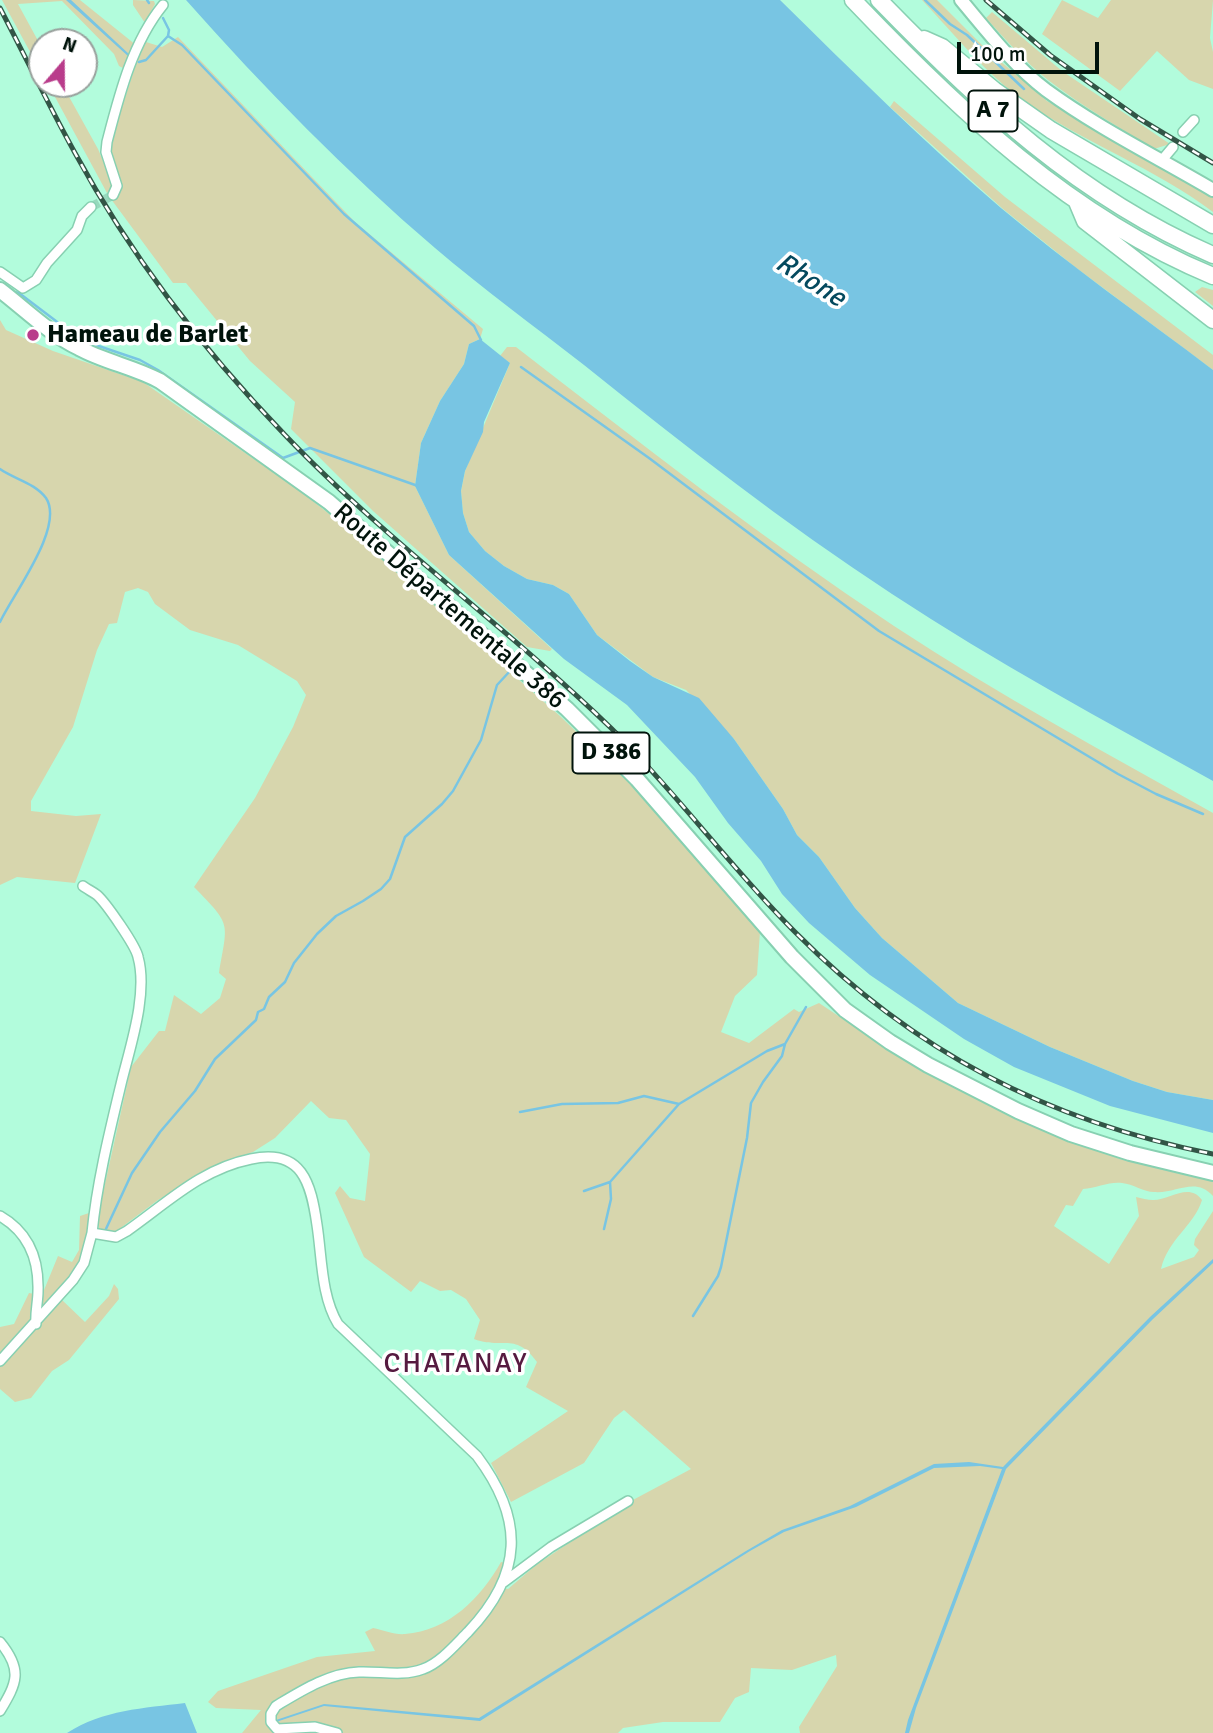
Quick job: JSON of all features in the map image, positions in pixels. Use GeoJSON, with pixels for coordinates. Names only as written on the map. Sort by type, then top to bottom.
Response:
{"type":"FeatureCollection","features":[{"type":"Feature","properties":{"kind":"highway","name":"A 7"},"geometry":{"type":"LineString","coordinates":[[853,0],[967,113],[1033,170],[1133,237],[1213,276]]}},
{"type":"Feature","properties":{"kind":"highway","name":"A 7"},"geometry":{"type":"LineString","coordinates":[[879,0],[1009,125],[1079,181],[1150,225],[1213,256]]}},
{"type":"Feature","properties":{"kind":"highway"},"geometry":{"type":"LineString","coordinates":[[912,34],[942,47],[993,90],[1051,130],[1213,225]]}},
{"type":"Feature","properties":{"kind":"highway"},"geometry":{"type":"LineString","coordinates":[[1077,202],[1085,221],[1213,320]]}},
{"type":"Feature","properties":{"kind":"main road"},"geometry":{"type":"LineString","coordinates":[[961,0],[1010,57],[1045,88],[1090,119],[1213,190]]}},
{"type":"Feature","properties":{"kind":"main road","name":"Route Départementale 386"},"geometry":{"type":"LineString","coordinates":[[0,290],[66,342],[160,381],[329,502],[584,726],[637,779],[792,957],[845,1010],[928,1065],[1018,1111],[1071,1134],[1130,1153],[1213,1173]]}},
{"type":"Feature","properties":{"kind":"street"},"geometry":{"type":"LineString","coordinates":[[113,195],[117,186],[106,152],[107,142],[133,58],[149,23],[163,5]]}},
{"type":"Feature","properties":{"kind":"street"},"geometry":{"type":"LineString","coordinates":[[1183,132],[1194,120]]}},
{"type":"Feature","properties":{"kind":"street"},"geometry":{"type":"LineString","coordinates":[[1162,160],[1173,147]]}},
{"type":"Feature","properties":{"kind":"street"},"geometry":{"type":"LineString","coordinates":[[0,272],[23,288],[36,280],[47,263],[77,230],[82,216],[92,207]]}},
{"type":"Feature","properties":{"kind":"street"},"geometry":{"type":"LineString","coordinates":[[0,1361],[36,1324],[84,1263],[135,1025],[139,997],[138,956],[98,896],[83,886]]}},
{"type":"Feature","properties":{"kind":"street"},"geometry":{"type":"LineString","coordinates":[[92,1233],[116,1237],[198,1179],[219,1168],[266,1155],[290,1161],[302,1172],[309,1189],[315,1210],[327,1293],[332,1314],[338,1324],[454,1432],[477,1456],[501,1492],[507,1510],[510,1549],[503,1583],[484,1615],[451,1649],[425,1668],[409,1673],[357,1671],[329,1678],[276,1706],[271,1714],[271,1722],[277,1729],[315,1727],[337,1733]]}},
{"type":"Feature","properties":{"kind":"street"},"geometry":{"type":"LineString","coordinates":[[0,1216],[26,1236],[36,1265],[36,1324]]}},
{"type":"Feature","properties":{"kind":"street"},"geometry":{"type":"LineString","coordinates":[[503,1583],[551,1548],[628,1501]]}},
{"type":"Feature","properties":{"kind":"street"},"geometry":{"type":"LineString","coordinates":[[0,1642],[9,1652],[16,1675],[13,1689],[0,1711]]}},
{"type":"Feature","properties":{"kind":"green space"},"geometry":{"type":"Polygon","coordinates":[[[2,0],[80,0],[136,45],[125,69],[119,66],[114,54],[98,38],[98,28],[88,28],[62,1],[18,4],[31,28],[28,28],[28,48],[2,0]]]}},
{"type":"Feature","properties":{"kind":"green space"},"geometry":{"type":"Polygon","coordinates":[[[133,0],[154,1],[145,23],[133,5],[133,0]]]}},
{"type":"Feature","properties":{"kind":"green space"},"geometry":{"type":"Polygon","coordinates":[[[922,0],[937,0],[985,48],[1047,101],[1213,197],[1213,212],[1191,196],[1024,101],[983,66],[922,0]]]}},
{"type":"Feature","properties":{"kind":"green space"},"geometry":{"type":"Polygon","coordinates":[[[1062,0],[1098,18],[1111,0],[1213,0],[1210,38],[1213,52],[1213,89],[1189,80],[1157,51],[1120,91],[1042,34],[1062,0]]]}},
{"type":"Feature","properties":{"kind":"green space"},"geometry":{"type":"Polygon","coordinates":[[[992,12],[1062,71],[1170,144],[1154,149],[1061,90],[1031,66],[986,18],[992,12]]]}},
{"type":"Feature","properties":{"kind":"green space"},"geometry":{"type":"Polygon","coordinates":[[[178,37],[355,222],[483,329],[480,339],[469,344],[464,364],[440,401],[421,443],[415,486],[449,555],[552,649],[550,651],[527,647],[373,511],[291,429],[295,402],[250,361],[186,283],[173,283],[111,199],[119,191],[110,144],[136,64],[146,42],[162,47],[178,37]]]}},
{"type":"Feature","properties":{"kind":"green space"},"geometry":{"type":"Polygon","coordinates":[[[56,98],[70,98],[98,149],[113,184],[112,190],[107,193],[56,98]]]}},
{"type":"Feature","properties":{"kind":"green space"},"geometry":{"type":"Polygon","coordinates":[[[894,101],[1005,197],[1213,355],[1213,370],[1075,267],[1003,209],[890,107],[894,101]]]}},
{"type":"Feature","properties":{"kind":"green space"},"geometry":{"type":"Polygon","coordinates":[[[1202,287],[1213,290],[1213,306],[1195,292],[1202,287]]]}},
{"type":"Feature","properties":{"kind":"green space"},"geometry":{"type":"Polygon","coordinates":[[[0,320],[6,330],[53,351],[143,382],[300,491],[346,527],[560,716],[628,782],[760,932],[757,975],[735,996],[721,1032],[749,1043],[794,1009],[799,1012],[819,1003],[921,1071],[1020,1120],[1120,1159],[1213,1180],[1213,1196],[1206,1190],[1192,1186],[1162,1192],[1146,1191],[1118,1183],[1083,1189],[1073,1206],[1066,1205],[1054,1226],[1109,1264],[1139,1216],[1136,1197],[1153,1200],[1191,1192],[1202,1200],[1193,1218],[1169,1249],[1161,1269],[1194,1257],[1199,1250],[1194,1245],[1195,1239],[1213,1211],[1213,1733],[800,1733],[799,1727],[837,1666],[836,1655],[792,1670],[751,1668],[749,1692],[735,1698],[720,1722],[663,1722],[623,1728],[618,1733],[242,1733],[261,1710],[216,1708],[208,1702],[218,1691],[317,1657],[375,1651],[365,1632],[373,1628],[401,1634],[435,1627],[473,1600],[501,1562],[506,1563],[500,1587],[508,1589],[536,1565],[631,1501],[691,1469],[624,1410],[614,1418],[584,1463],[511,1502],[491,1463],[568,1411],[526,1387],[537,1362],[522,1347],[474,1339],[480,1320],[466,1299],[451,1290],[440,1291],[420,1281],[411,1292],[364,1257],[335,1193],[340,1186],[350,1198],[365,1201],[370,1154],[346,1120],[329,1118],[311,1101],[275,1138],[253,1152],[218,1164],[158,1200],[118,1230],[108,1234],[99,1231],[98,1215],[131,1067],[159,1031],[165,1031],[174,995],[201,1014],[220,998],[226,979],[219,973],[224,925],[215,910],[194,887],[255,798],[293,727],[306,695],[297,681],[238,645],[190,630],[155,604],[148,592],[138,588],[125,592],[117,623],[109,624],[97,650],[73,727],[31,801],[31,811],[76,816],[101,814],[75,883],[17,877],[0,885],[0,320]]]}},
{"type":"Feature","properties":{"kind":"green space"},"geometry":{"type":"Polygon","coordinates":[[[507,347],[516,347],[750,525],[894,626],[1012,699],[1213,813],[1213,1100],[1167,1092],[1133,1081],[1050,1047],[958,1003],[882,938],[855,908],[819,857],[797,835],[783,809],[734,739],[686,690],[653,677],[597,635],[569,594],[553,585],[527,579],[485,551],[469,532],[463,513],[461,491],[465,471],[510,363],[500,356],[507,347]]]}},
{"type":"Feature","properties":{"kind":"green space"},"geometry":{"type":"Polygon","coordinates":[[[89,1213],[81,1263],[39,1315],[42,1295],[58,1256],[72,1262],[79,1250],[80,1216],[89,1213]]]}},
{"type":"Feature","properties":{"kind":"green space"},"geometry":{"type":"Polygon","coordinates":[[[114,1284],[118,1289],[119,1299],[69,1360],[52,1371],[31,1398],[15,1402],[0,1389],[0,1367],[62,1300],[85,1322],[109,1296],[114,1284]]]}},
{"type":"Feature","properties":{"kind":"green space"},"geometry":{"type":"Polygon","coordinates":[[[29,1293],[35,1294],[32,1323],[0,1356],[0,1327],[14,1324],[29,1293]]]}},
{"type":"Feature","properties":{"kind":"water"},"geometry":{"type":"Polygon","coordinates":[[[66,0],[71,0],[130,55],[129,57],[98,28],[66,0]]]}},
{"type":"Feature","properties":{"kind":"water","name":"Rhone"},"geometry":{"type":"Polygon","coordinates":[[[186,0],[780,0],[916,132],[1001,208],[1213,370],[1213,781],[931,619],[813,540],[735,483],[472,278],[402,219],[306,128],[186,0]]]}},
{"type":"Feature","properties":{"kind":"water"},"geometry":{"type":"Polygon","coordinates":[[[480,339],[510,363],[465,471],[461,491],[463,513],[469,532],[485,551],[527,579],[553,585],[569,594],[597,635],[653,677],[699,698],[734,739],[783,809],[797,835],[819,857],[855,908],[882,938],[958,1003],[1050,1047],[1133,1081],[1167,1092],[1213,1100],[1213,1133],[1110,1106],[1014,1067],[964,1039],[870,975],[809,923],[782,894],[761,861],[728,823],[695,777],[627,705],[564,659],[449,555],[415,486],[421,443],[440,401],[464,364],[469,344],[480,339]]]}},
{"type":"Feature","properties":{"kind":"water"},"geometry":{"type":"Polygon","coordinates":[[[1213,1259],[1213,1263],[1153,1319],[1006,1469],[909,1733],[905,1733],[908,1720],[1002,1469],[980,1466],[934,1468],[856,1507],[784,1532],[480,1721],[324,1706],[276,1722],[324,1704],[479,1718],[782,1530],[850,1506],[934,1464],[969,1462],[1003,1467],[1150,1317],[1213,1259]]]}},
{"type":"Feature","properties":{"kind":"water"},"geometry":{"type":"Polygon","coordinates":[[[185,1703],[197,1733],[67,1733],[109,1715],[185,1703]]]}},
{"type":"Feature","properties":{"kind":"waterway"},"geometry":{"type":"LineString","coordinates":[[925,0],[1024,89]]}},
{"type":"Feature","properties":{"kind":"waterway"},"geometry":{"type":"LineString","coordinates":[[163,18],[169,30],[168,36]]}},
{"type":"Feature","properties":{"kind":"waterway"},"geometry":{"type":"LineString","coordinates":[[168,36],[182,45],[344,214],[474,326],[481,340]]}},
{"type":"Feature","properties":{"kind":"waterway"},"geometry":{"type":"LineString","coordinates":[[139,62],[146,60],[168,36]]}},
{"type":"Feature","properties":{"kind":"waterway"},"geometry":{"type":"LineString","coordinates":[[12,294],[19,293],[81,340],[140,360],[158,370],[283,458],[310,448],[418,486]]}},
{"type":"Feature","properties":{"kind":"waterway"},"geometry":{"type":"LineString","coordinates":[[521,367],[649,458],[879,631],[1118,774],[1203,814]]}},
{"type":"Feature","properties":{"kind":"waterway"},"geometry":{"type":"LineString","coordinates":[[0,469],[41,493],[46,498],[50,511],[49,526],[43,543],[0,622]]}},
{"type":"Feature","properties":{"kind":"waterway"},"geometry":{"type":"LineString","coordinates":[[105,1231],[132,1173],[160,1132],[195,1091],[215,1059],[256,1020],[258,1012],[264,1009],[269,997],[285,982],[294,963],[317,934],[336,916],[381,889],[390,879],[405,837],[453,791],[481,740],[497,685],[510,671]]}},
{"type":"Feature","properties":{"kind":"waterway"},"geometry":{"type":"LineString","coordinates":[[520,1112],[562,1104],[618,1103],[644,1096],[679,1104],[767,1051],[785,1044],[806,1007]]}},
{"type":"Feature","properties":{"kind":"waterway"},"geometry":{"type":"LineString","coordinates":[[693,1316],[721,1267],[747,1138],[751,1103],[782,1056],[785,1044]]}},
{"type":"Feature","properties":{"kind":"waterway"},"geometry":{"type":"LineString","coordinates":[[584,1191],[610,1182],[679,1104]]}},
{"type":"Feature","properties":{"kind":"waterway"},"geometry":{"type":"LineString","coordinates":[[604,1229],[611,1199],[610,1182]]}},
{"type":"Feature","properties":{"kind":"tunnel"},"geometry":{"type":"LineString","coordinates":[[91,207],[113,195]]}},
{"type":"Feature","properties":{"kind":"railway"},"geometry":{"type":"LineString","coordinates":[[986,0],[1050,55],[1140,119],[1213,163]]}},
{"type":"Feature","properties":{"kind":"railway"},"geometry":{"type":"LineString","coordinates":[[0,8],[65,135],[120,229],[171,301],[226,370],[324,474],[611,728],[748,882],[840,975],[887,1013],[987,1076],[1040,1101],[1095,1122],[1153,1140],[1213,1154]]}},
{"type":"Feature","properties":{"kind":"place","name":"Hameau de Barlet"},"geometry":{"type":"Point","coordinates":[33,335]}},
{"type":"Feature","properties":{"kind":"district","name":"CHATANAY"},"geometry":{"type":"Point","coordinates":[456,1365]}}]}
